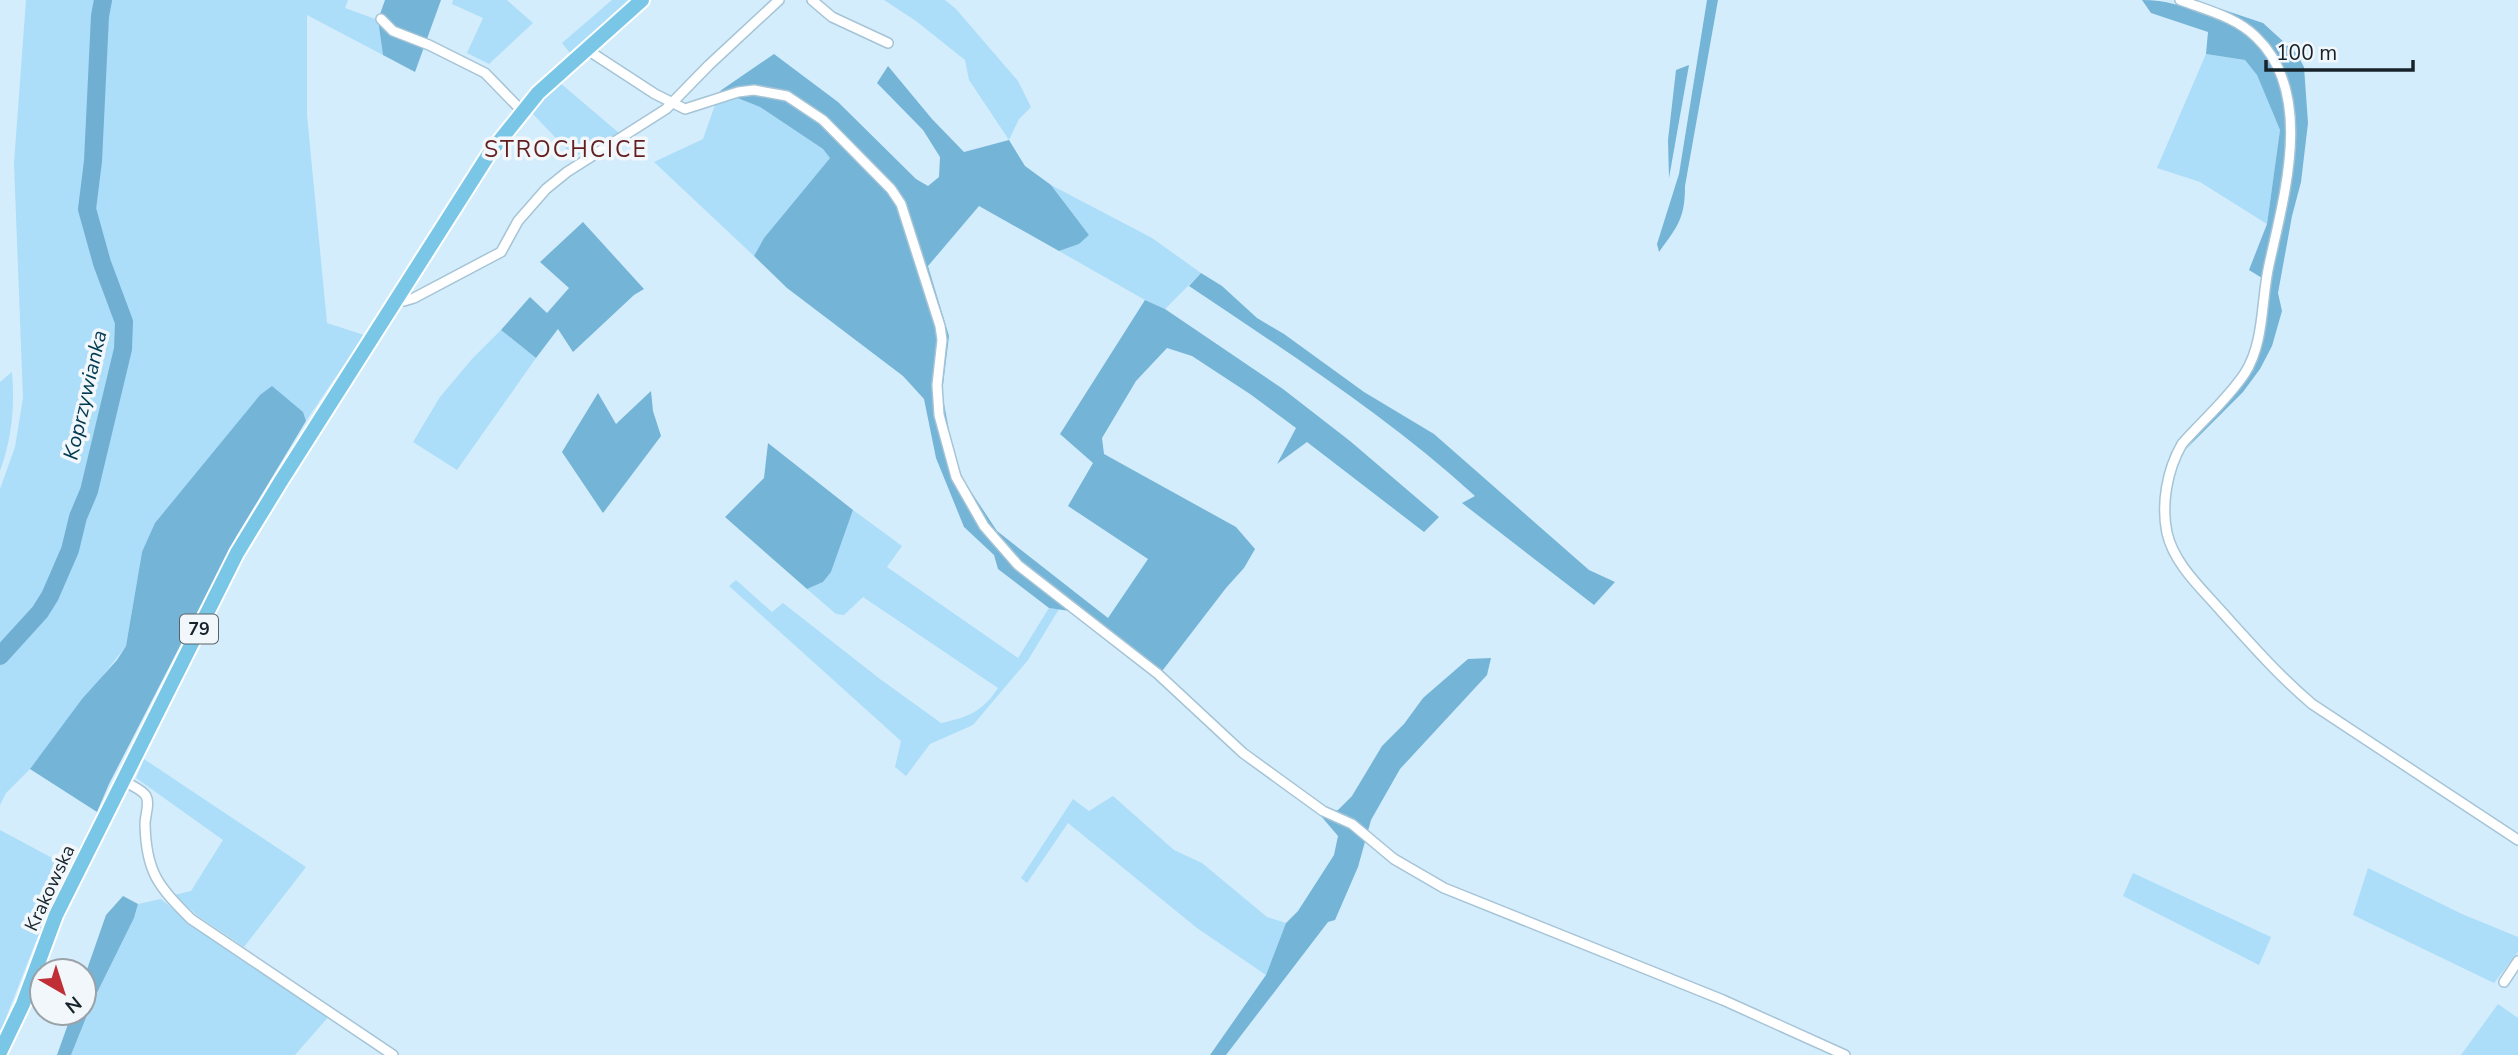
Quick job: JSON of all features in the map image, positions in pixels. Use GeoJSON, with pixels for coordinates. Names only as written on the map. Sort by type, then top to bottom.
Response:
{"type":"FeatureCollection","features":[{"type":"Feature","properties":{"kind":"main road","name":"79"},"geometry":{"type":"LineString","coordinates":[[124,781],[237,553],[489,153],[522,111],[557,75],[642,0]]}},
{"type":"Feature","properties":{"kind":"main road","name":"Krakowska"},"geometry":{"type":"LineString","coordinates":[[0,1052],[23,1004],[56,915],[124,781]]}},
{"type":"Feature","properties":{"kind":"street"},"geometry":{"type":"LineString","coordinates":[[396,298],[404,301],[414,298],[455,274],[498,254],[506,246],[523,213],[559,178],[672,103],[779,0]]}},
{"type":"Feature","properties":{"kind":"street"},"geometry":{"type":"LineString","coordinates":[[812,0],[839,21],[888,43]]}},
{"type":"Feature","properties":{"kind":"street"},"geometry":{"type":"LineString","coordinates":[[2180,0],[2225,16],[2255,36],[2268,50],[2279,70],[2291,121],[2281,218],[2269,266],[2258,341],[2245,372],[2182,444],[2175,457],[2165,503],[2171,547],[2194,580],[2296,691],[2518,840]]}},
{"type":"Feature","properties":{"kind":"street"},"geometry":{"type":"LineString","coordinates":[[381,19],[393,31],[485,73],[522,111]]}},
{"type":"Feature","properties":{"kind":"street"},"geometry":{"type":"LineString","coordinates":[[586,49],[672,103],[689,109],[745,91],[773,92],[787,96],[823,120],[891,189],[907,216],[940,326],[943,340],[937,385],[939,415],[948,455],[956,477],[984,526],[1018,565],[1158,674],[1243,753],[1323,811],[1352,824],[1394,859],[1444,888],[1723,1000],[1845,1055]]}},
{"type":"Feature","properties":{"kind":"street"},"geometry":{"type":"LineString","coordinates":[[124,781],[147,798],[145,821],[148,857],[155,878],[167,895],[191,919],[393,1055]]}},
{"type":"Feature","properties":{"kind":"street"},"geometry":{"type":"LineString","coordinates":[[2504,982],[2518,961]]}},
{"type":"Feature","properties":{"kind":"shaded area"},"geometry":{"type":"Polygon","coordinates":[[[26,0],[348,0],[345,8],[378,20],[383,55],[307,15],[307,115],[327,323],[364,335],[306,421],[302,412],[142,552],[126,646],[30,769],[6,793],[0,805],[0,489],[15,447],[23,398],[14,163],[26,0]]]}},
{"type":"Feature","properties":{"kind":"shaded area"},"geometry":{"type":"Polygon","coordinates":[[[385,0],[441,0],[415,72],[383,55],[378,20],[385,0]]]}},
{"type":"Feature","properties":{"kind":"shaded area"},"geometry":{"type":"Polygon","coordinates":[[[453,0],[507,0],[533,23],[489,64],[467,53],[483,18],[452,4],[453,0]]]}},
{"type":"Feature","properties":{"kind":"shaded area"},"geometry":{"type":"Polygon","coordinates":[[[612,0],[630,0],[570,53],[562,43],[612,0]]]}},
{"type":"Feature","properties":{"kind":"shaded area"},"geometry":{"type":"Polygon","coordinates":[[[884,0],[945,0],[956,9],[1018,81],[1031,107],[1019,119],[1009,140],[969,80],[965,60],[916,21],[884,0]]]}},
{"type":"Feature","properties":{"kind":"shaded area"},"geometry":{"type":"Polygon","coordinates":[[[1707,0],[1718,0],[1685,186],[1684,206],[1676,228],[1659,252],[1657,244],[1679,174],[1707,0]]]}},
{"type":"Feature","properties":{"kind":"shaded area"},"geometry":{"type":"Polygon","coordinates":[[[2142,0],[2181,6],[2221,20],[2247,35],[2268,57],[2280,85],[2286,116],[2286,150],[2276,219],[2262,278],[2249,270],[2267,224],[2280,130],[2257,75],[2245,60],[2206,54],[2208,32],[2151,13],[2142,0]]]}},
{"type":"Feature","properties":{"kind":"shaded area"},"geometry":{"type":"Polygon","coordinates":[[[2218,8],[2263,23],[2297,54],[2304,67],[2308,123],[2301,182],[2278,293],[2282,311],[2272,346],[2260,369],[2243,392],[2185,450],[2253,371],[2262,341],[2274,263],[2285,220],[2293,151],[2279,62],[2256,32],[2218,8]]]}},
{"type":"Feature","properties":{"kind":"shaded area"},"geometry":{"type":"Polygon","coordinates":[[[774,54],[838,102],[916,179],[928,186],[939,177],[940,157],[923,130],[877,83],[888,66],[932,119],[964,152],[1009,140],[1025,166],[1051,185],[1089,235],[1079,244],[1059,251],[979,206],[928,266],[949,336],[942,393],[952,446],[962,478],[997,531],[1108,618],[1148,559],[1068,506],[1093,463],[1060,434],[1145,300],[1165,309],[1283,389],[1350,441],[1439,517],[1424,532],[1307,442],[1277,464],[1296,428],[1192,356],[1167,348],[1136,381],[1102,438],[1104,454],[1236,527],[1255,549],[1244,568],[1156,679],[1070,611],[1049,608],[998,569],[994,555],[964,527],[936,458],[924,399],[903,376],[787,288],[754,256],[764,238],[830,158],[823,149],[760,107],[720,91],[774,54]]]}},
{"type":"Feature","properties":{"kind":"shaded area"},"geometry":{"type":"Polygon","coordinates":[[[2206,54],[2245,60],[2257,75],[2280,130],[2267,224],[2200,182],[2157,168],[2206,54]]]}},
{"type":"Feature","properties":{"kind":"shaded area"},"geometry":{"type":"Polygon","coordinates":[[[1689,65],[1669,178],[1668,140],[1676,70],[1689,65]]]}},
{"type":"Feature","properties":{"kind":"shaded area"},"geometry":{"type":"Polygon","coordinates":[[[559,82],[626,139],[597,157],[590,148],[574,157],[532,113],[559,82]]]}},
{"type":"Feature","properties":{"kind":"shaded area"},"geometry":{"type":"Polygon","coordinates":[[[720,91],[760,107],[823,149],[830,158],[764,238],[754,256],[654,162],[703,139],[720,91]]]}},
{"type":"Feature","properties":{"kind":"shaded area"},"geometry":{"type":"Polygon","coordinates":[[[1051,185],[1152,238],[1201,273],[1165,309],[1059,251],[1079,244],[1089,235],[1051,185]]]}},
{"type":"Feature","properties":{"kind":"shaded area"},"geometry":{"type":"Polygon","coordinates":[[[583,222],[644,289],[634,295],[573,352],[558,329],[536,358],[501,330],[530,297],[547,313],[569,288],[540,262],[583,222]]]}},
{"type":"Feature","properties":{"kind":"shaded area"},"geometry":{"type":"Polygon","coordinates":[[[1201,273],[1222,286],[1257,318],[1284,334],[1364,392],[1434,434],[1589,570],[1615,582],[1594,605],[1462,503],[1475,496],[1407,439],[1336,386],[1189,286],[1201,273]]]}},
{"type":"Feature","properties":{"kind":"shaded area"},"geometry":{"type":"Polygon","coordinates":[[[501,330],[536,358],[457,470],[413,442],[440,397],[501,330]]]}},
{"type":"Feature","properties":{"kind":"shaded area"},"geometry":{"type":"Polygon","coordinates":[[[12,372],[12,422],[0,471],[0,382],[12,372]]]}},
{"type":"Feature","properties":{"kind":"shaded area"},"geometry":{"type":"Polygon","coordinates":[[[272,386],[303,412],[306,421],[236,537],[97,812],[30,769],[126,646],[142,552],[155,523],[260,395],[272,386]]]}},
{"type":"Feature","properties":{"kind":"shaded area"},"geometry":{"type":"Polygon","coordinates":[[[651,391],[653,411],[661,436],[603,513],[562,452],[598,393],[616,424],[651,391]]]}},
{"type":"Feature","properties":{"kind":"shaded area"},"geometry":{"type":"Polygon","coordinates":[[[768,443],[853,510],[831,572],[823,582],[807,589],[725,517],[764,478],[768,443]]]}},
{"type":"Feature","properties":{"kind":"shaded area"},"geometry":{"type":"Polygon","coordinates":[[[853,510],[902,546],[887,567],[1018,658],[1049,608],[1059,609],[1028,660],[973,725],[930,744],[906,776],[895,767],[901,741],[729,586],[736,580],[772,612],[783,603],[941,723],[974,712],[986,703],[998,688],[863,597],[844,615],[836,614],[807,589],[823,582],[831,572],[853,510]]]}},
{"type":"Feature","properties":{"kind":"shaded area"},"geometry":{"type":"Polygon","coordinates":[[[1491,658],[1487,675],[1400,769],[1371,820],[1358,867],[1335,920],[1328,922],[1226,1055],[1210,1055],[1266,975],[1286,923],[1298,911],[1334,855],[1338,836],[1321,816],[1338,810],[1352,796],[1382,746],[1404,724],[1423,698],[1468,659],[1491,658]]]}},
{"type":"Feature","properties":{"kind":"shaded area"},"geometry":{"type":"Polygon","coordinates":[[[144,759],[306,867],[244,947],[198,916],[174,895],[191,891],[223,840],[136,778],[144,759]]]}},
{"type":"Feature","properties":{"kind":"shaded area"},"geometry":{"type":"Polygon","coordinates":[[[1113,796],[1174,850],[1202,863],[1267,917],[1286,923],[1266,975],[1197,928],[1068,823],[1027,883],[1021,878],[1073,799],[1089,811],[1113,796]]]}},
{"type":"Feature","properties":{"kind":"shaded area"},"geometry":{"type":"Polygon","coordinates":[[[0,830],[69,867],[28,957],[0,1033],[0,830]]]}},
{"type":"Feature","properties":{"kind":"shaded area"},"geometry":{"type":"Polygon","coordinates":[[[2368,868],[2462,914],[2518,937],[2518,952],[2494,983],[2353,915],[2368,868]]]}},
{"type":"Feature","properties":{"kind":"shaded area"},"geometry":{"type":"Polygon","coordinates":[[[2133,873],[2271,937],[2259,965],[2123,896],[2133,873]]]}},
{"type":"Feature","properties":{"kind":"shaded area"},"geometry":{"type":"Polygon","coordinates":[[[123,896],[138,904],[134,918],[98,991],[98,957],[91,957],[106,915],[123,896]]]}},
{"type":"Feature","properties":{"kind":"shaded area"},"geometry":{"type":"Polygon","coordinates":[[[161,899],[184,918],[330,1015],[295,1055],[71,1055],[82,1027],[98,1027],[98,991],[134,918],[138,904],[161,899]]]}},
{"type":"Feature","properties":{"kind":"shaded area"},"geometry":{"type":"Polygon","coordinates":[[[2498,1004],[2518,1018],[2518,1055],[2461,1055],[2498,1004]]]}},
{"type":"Feature","properties":{"kind":"shaded area"},"geometry":{"type":"Polygon","coordinates":[[[67,1027],[82,1027],[71,1055],[57,1055],[67,1027]]]}},
{"type":"Feature","properties":{"kind":"waterway","name":"Koprzywianka"},"geometry":{"type":"LineString","coordinates":[[0,656],[40,612],[70,550],[78,517],[89,491],[123,349],[124,322],[102,263],[87,209],[93,161],[103,0]]}},
{"type":"Feature","properties":{"kind":"district","name":"STROCHCICE"},"geometry":{"type":"Point","coordinates":[566,149]}}]}
